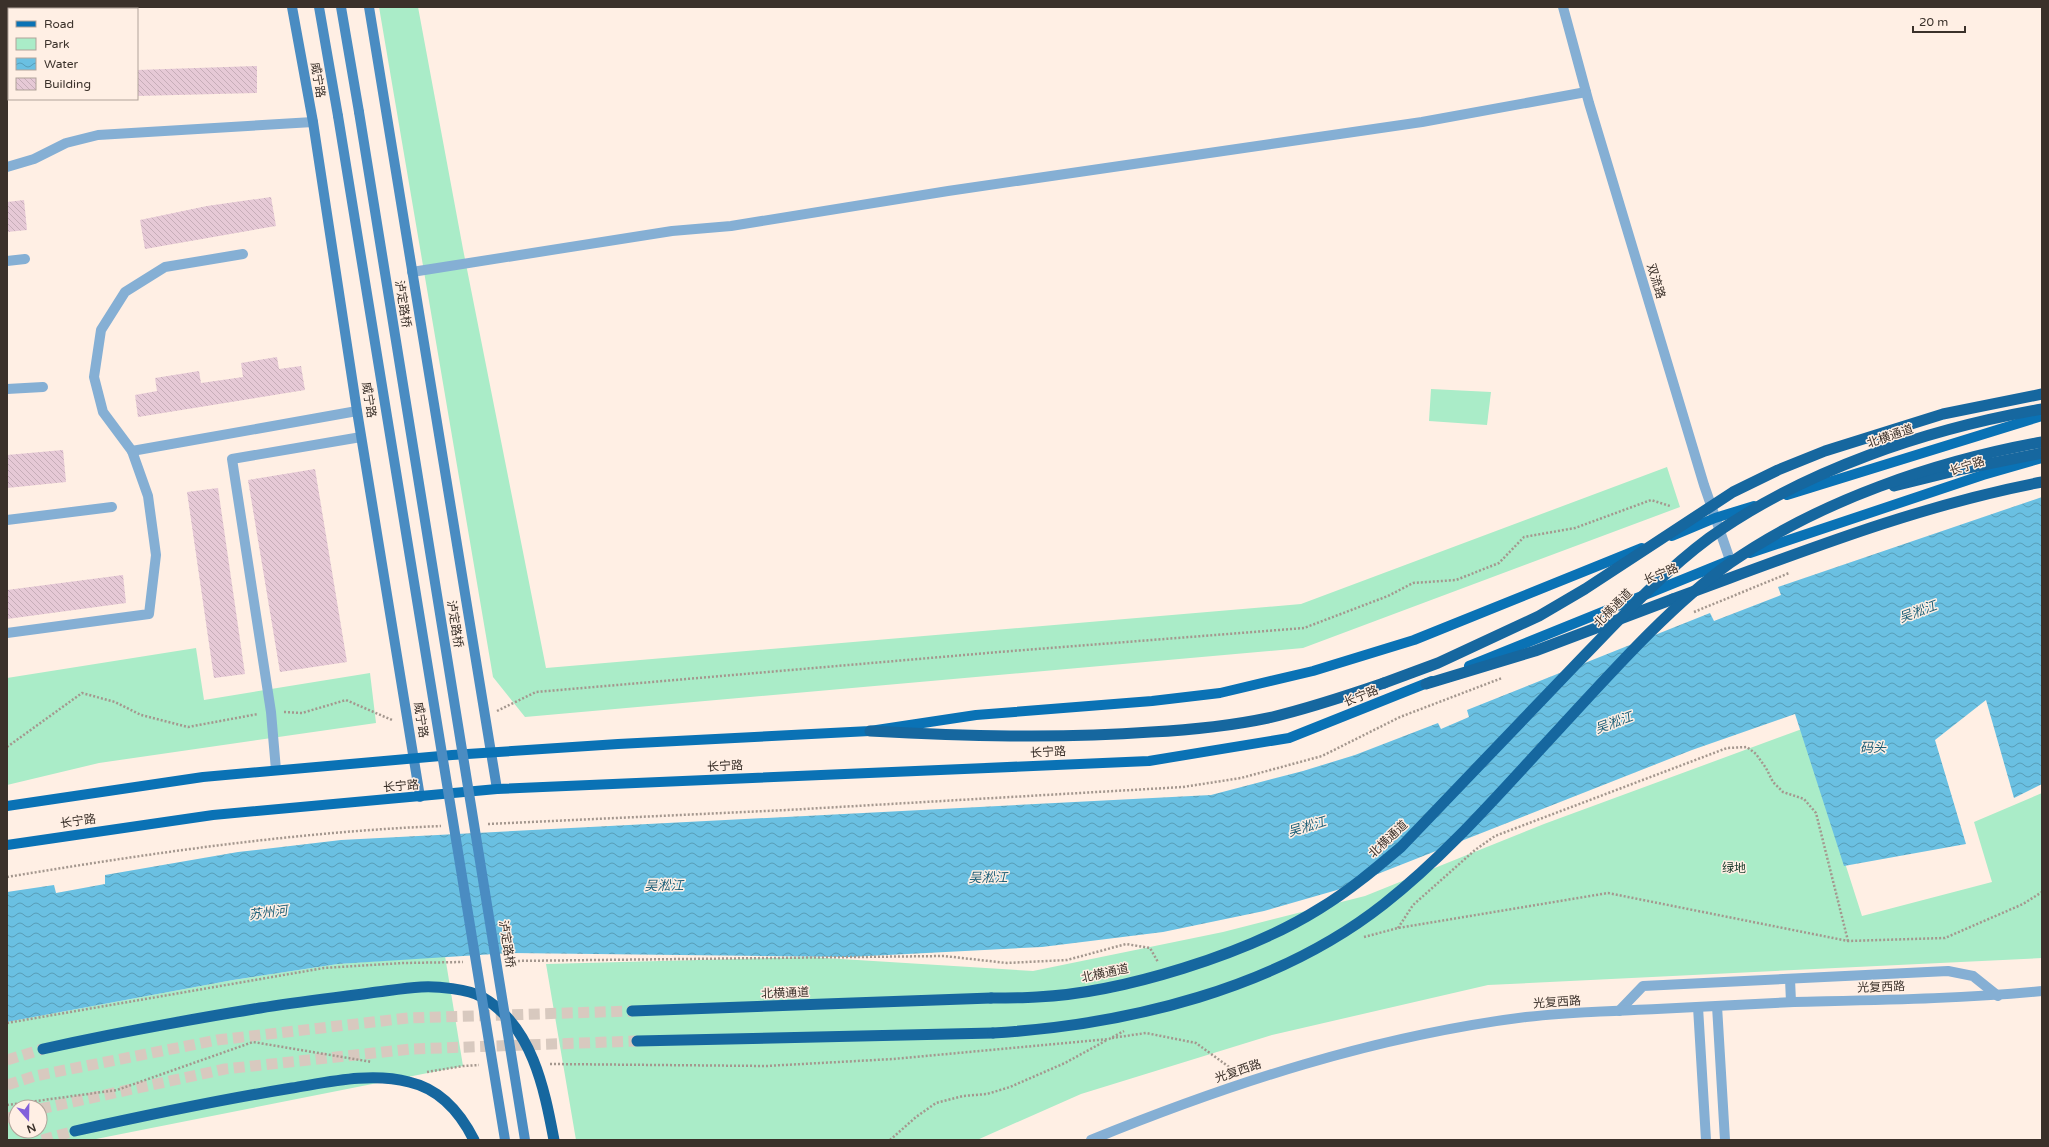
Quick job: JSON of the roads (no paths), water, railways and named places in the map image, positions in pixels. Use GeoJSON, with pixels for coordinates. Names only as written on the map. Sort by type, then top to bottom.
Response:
{"type":"FeatureCollection","features":[{"type":"Feature","properties":{"kind":"highway"},"geometry":{"type":"LineString","coordinates":[[870,731],[1006,737],[1111,735],[1198,729],[1267,718],[1331,701],[1432,666],[1493,639],[1539,616],[1585,589],[1733,492],[1778,470],[1839,446],[1943,414],[2042,394]]}},
{"type":"Feature","properties":{"kind":"highway","name":"北横通道"},"geometry":{"type":"LineString","coordinates":[[632,1011],[1038,997],[1086,991],[1161,974],[1239,948],[1318,909],[1362,880],[1401,847],[1625,613],[1668,571],[1709,539],[1750,512],[1791,489],[1835,469],[1948,430],[2042,408]]}},
{"type":"Feature","properties":{"kind":"highway"},"geometry":{"type":"LineString","coordinates":[[638,1041],[993,1033],[1043,1030],[1093,1023],[1170,1005],[1210,993],[1251,978],[1335,937],[1382,905],[1424,870],[1588,699],[1690,596],[1728,565],[1766,540],[1806,518],[1848,500],[1897,481],[1951,464],[2042,442]]}},
{"type":"Feature","properties":{"kind":"highway"},"geometry":{"type":"LineString","coordinates":[[1848,500],[1963,468],[2042,453]]}},
{"type":"Feature","properties":{"kind":"highway"},"geometry":{"type":"LineString","coordinates":[[1426,684],[1535,651],[1673,598],[1915,514],[1970,498],[2042,482]]}},
{"type":"Feature","properties":{"kind":"highway"},"geometry":{"type":"LineString","coordinates":[[43,1049],[109,1034],[303,1001],[423,987],[458,990],[481,996],[504,1013],[521,1035],[534,1060],[544,1087],[554,1140]]}},
{"type":"Feature","properties":{"kind":"highway"},"geometry":{"type":"LineString","coordinates":[[76,1131],[227,1098],[346,1080],[392,1078],[410,1082],[431,1090],[445,1100],[460,1114],[474,1140]]}},
{"type":"Feature","properties":{"kind":"main road","name":"威宁路"},"geometry":{"type":"LineString","coordinates":[[292,7],[313,122],[361,437],[420,798]]}},
{"type":"Feature","properties":{"kind":"main road","name":"威宁路"},"geometry":{"type":"LineString","coordinates":[[319,7],[505,1140]]}},
{"type":"Feature","properties":{"kind":"main road","name":"泸定路桥"},"geometry":{"type":"LineString","coordinates":[[341,7],[525,1140]]}},
{"type":"Feature","properties":{"kind":"main road"},"geometry":{"type":"LineString","coordinates":[[369,7],[497,790]]}},
{"type":"Feature","properties":{"kind":"main road"},"geometry":{"type":"LineString","coordinates":[[7,806],[203,777],[276,770],[414,758],[618,744],[870,731],[976,715],[1152,701],[1220,693],[1313,671],[1414,640],[1714,518],[2042,416]]}},
{"type":"Feature","properties":{"kind":"main road","name":"长宁路"},"geometry":{"type":"LineString","coordinates":[[7,845],[213,815],[420,798],[497,790],[1149,761],[1289,738],[1426,684],[1730,560],[1983,474],[2042,458]]}},
{"type":"Feature","properties":{"kind":"street","name":"双流路"},"geometry":{"type":"LineString","coordinates":[[1563,7],[1586,92],[1714,518],[1730,560]]}},
{"type":"Feature","properties":{"kind":"street"},"geometry":{"type":"LineString","coordinates":[[412,272],[672,231],[731,226],[964,189],[1422,122],[1586,92]]}},
{"type":"Feature","properties":{"kind":"street"},"geometry":{"type":"LineString","coordinates":[[7,167],[34,159],[66,143],[98,135],[313,122]]}},
{"type":"Feature","properties":{"kind":"street"},"geometry":{"type":"LineString","coordinates":[[7,633],[149,614],[156,555],[148,496],[132,451],[103,412],[94,377],[101,330],[125,292],[165,267],[242,254]]}},
{"type":"Feature","properties":{"kind":"street"},"geometry":{"type":"LineString","coordinates":[[7,261],[25,259]]}},
{"type":"Feature","properties":{"kind":"street"},"geometry":{"type":"LineString","coordinates":[[7,389],[43,386]]}},
{"type":"Feature","properties":{"kind":"street"},"geometry":{"type":"LineString","coordinates":[[132,451],[357,411]]}},
{"type":"Feature","properties":{"kind":"street"},"geometry":{"type":"LineString","coordinates":[[276,770],[272,712],[232,459],[361,437]]}},
{"type":"Feature","properties":{"kind":"street"},"geometry":{"type":"LineString","coordinates":[[7,520],[112,507]]}},
{"type":"Feature","properties":{"kind":"street"},"geometry":{"type":"LineString","coordinates":[[1619,1011],[1643,986],[1948,971],[1973,976],[1998,996]]}},
{"type":"Feature","properties":{"kind":"street"},"geometry":{"type":"LineString","coordinates":[[1790,979],[1791,1002]]}},
{"type":"Feature","properties":{"kind":"street","name":"光复西路"},"geometry":{"type":"LineString","coordinates":[[1091,1140],[1248,1081],[1358,1048],[1444,1029],[1528,1017],[1619,1011],[1791,1002],[1998,996],[2042,991]]}},
{"type":"Feature","properties":{"kind":"street"},"geometry":{"type":"LineString","coordinates":[[1717,1006],[1725,1140]]}},
{"type":"Feature","properties":{"kind":"street"},"geometry":{"type":"LineString","coordinates":[[1698,1007],[1706,1140]]}},
{"type":"Feature","properties":{"kind":"water"},"geometry":{"type":"Polygon","coordinates":[[[2042,497],[2042,784],[2014,798],[1986,700],[1935,740],[1966,844],[1844,866],[1795,714],[1692,750],[1337,890],[1264,911],[1163,932],[1042,947],[849,957],[511,953],[338,964],[233,980],[7,1022],[7,892],[54,885],[56,893],[105,884],[105,875],[238,852],[341,840],[1211,795],[1303,771],[1355,755],[1438,723],[1441,729],[1469,717],[1467,710],[1710,613],[1714,621],[1781,595],[1778,587],[2042,497]]]}},
{"type":"Feature","properties":{"kind":"tunnel"},"geometry":{"type":"LineString","coordinates":[[7,1085],[35,1076],[217,1040],[408,1018],[632,1011]]}},
{"type":"Feature","properties":{"kind":"tunnel"},"geometry":{"type":"LineString","coordinates":[[48,1107],[225,1069],[411,1049],[637,1041]]}},
{"type":"Feature","properties":{"kind":"tunnel"},"geometry":{"type":"LineString","coordinates":[[7,1060],[43,1049]]}},
{"type":"Feature","properties":{"kind":"tunnel"},"geometry":{"type":"LineString","coordinates":[[42,1140],[75,1131]]}},
{"type":"Feature","properties":{"kind":"water label","name":"吴淞江"},"geometry":{"type":"Point","coordinates":[1918,612]}},
{"type":"Feature","properties":{"kind":"water label","name":"吴淞江"},"geometry":{"type":"Point","coordinates":[1614,723]}},
{"type":"Feature","properties":{"kind":"water label","name":"码头"},"geometry":{"type":"Point","coordinates":[1873,748]}},
{"type":"Feature","properties":{"kind":"water label","name":"吴淞江"},"geometry":{"type":"Point","coordinates":[1307,827]}},
{"type":"Feature","properties":{"kind":"water label","name":"吴淞江"},"geometry":{"type":"Point","coordinates":[988,878]}},
{"type":"Feature","properties":{"kind":"water label","name":"吴淞江"},"geometry":{"type":"Point","coordinates":[664,886]}},
{"type":"Feature","properties":{"kind":"water label","name":"苏州河"},"geometry":{"type":"Point","coordinates":[268,913]}},
{"type":"Feature","properties":{"kind":"park label","name":"绿地"},"geometry":{"type":"Point","coordinates":[1734,868]}}]}
